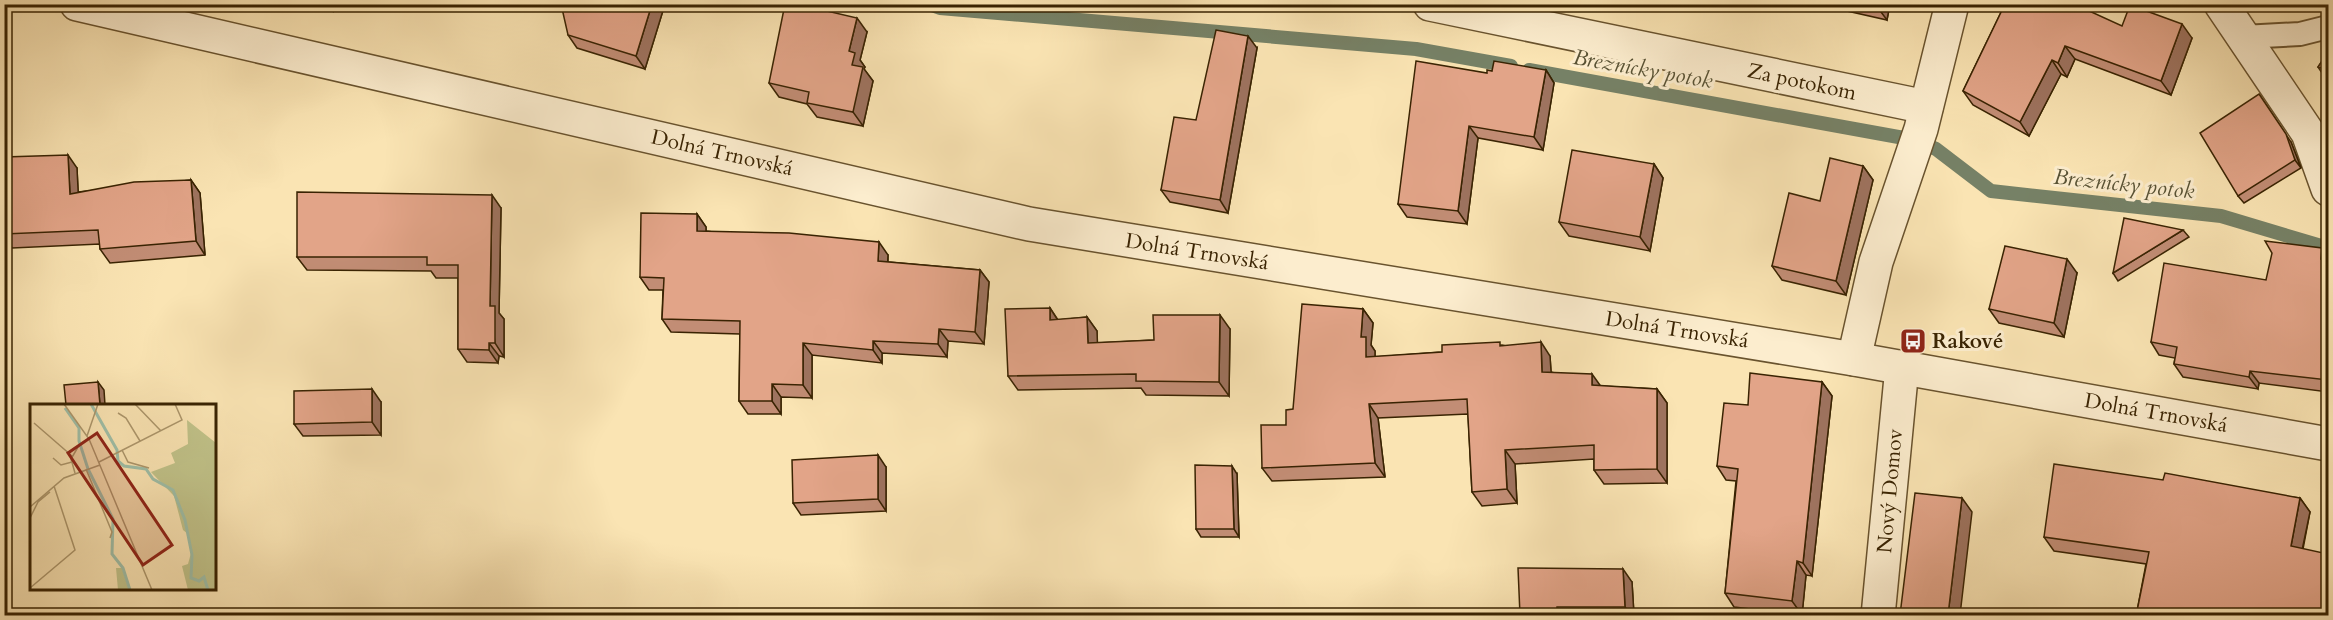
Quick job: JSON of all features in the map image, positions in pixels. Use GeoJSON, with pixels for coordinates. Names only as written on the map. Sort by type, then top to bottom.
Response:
{"type":"FeatureCollection","features":[{"type":"Feature","properties":{"kind":"street","name":"Dolná Trnovská"},"geometry":{"type":"LineString","coordinates":[[77,4],[1029,224],[1902,367],[2328,444]]}},
{"type":"Feature","properties":{"kind":"street","name":"Za potokom"},"geometry":{"type":"LineString","coordinates":[[1430,4],[1920,130]]}},
{"type":"Feature","properties":{"kind":"street"},"geometry":{"type":"LineString","coordinates":[[1854,359],[1876,262],[1920,130],[1952,4]]}},
{"type":"Feature","properties":{"kind":"street"},"geometry":{"type":"LineString","coordinates":[[2221,4],[2308,133],[2328,189]]}},
{"type":"Feature","properties":{"kind":"street","name":"Nový Domov"},"geometry":{"type":"LineString","coordinates":[[1878,615],[1902,367]]}},
{"type":"Feature","properties":{"kind":"lane"},"geometry":{"type":"LineString","coordinates":[[2243,37],[2300,34],[2328,27]]}},
{"type":"Feature","properties":{"kind":"building"},"geometry":{"type":"Polygon","coordinates":[[[561,4],[652,4],[636,56],[568,35],[561,4]]]}},
{"type":"Feature","properties":{"kind":"building"},"geometry":{"type":"Polygon","coordinates":[[[785,4],[797,4],[857,18],[849,51],[855,53],[852,65],[863,67],[853,112],[807,103],[809,92],[769,83],[785,4]]]}},
{"type":"Feature","properties":{"kind":"building"},"geometry":{"type":"Polygon","coordinates":[[[1862,4],[1879,4],[1878,8],[1862,4]]]}},
{"type":"Feature","properties":{"kind":"building"},"geometry":{"type":"Polygon","coordinates":[[[2005,4],[2074,4],[2122,26],[2130,5],[2182,24],[2161,81],[2065,46],[2058,63],[2052,60],[2020,122],[1963,91],[2005,4]]]}},
{"type":"Feature","properties":{"kind":"building"},"geometry":{"type":"Polygon","coordinates":[[[1216,30],[1248,36],[1220,200],[1161,190],[1174,117],[1196,120],[1216,30]]]}},
{"type":"Feature","properties":{"kind":"building"},"geometry":{"type":"Polygon","coordinates":[[[2328,52],[2328,70],[2318,67],[2328,52]]]}},
{"type":"Feature","properties":{"kind":"building"},"geometry":{"type":"Polygon","coordinates":[[[1416,61],[1487,73],[1487,70],[1492,71],[1494,61],[1546,70],[1534,137],[1469,126],[1458,211],[1398,204],[1416,61]]]}},
{"type":"Feature","properties":{"kind":"building"},"geometry":{"type":"Polygon","coordinates":[[[2259,94],[2286,134],[2295,160],[2238,196],[2200,133],[2259,94]]]}},
{"type":"Feature","properties":{"kind":"building"},"geometry":{"type":"Polygon","coordinates":[[[1572,150],[1654,164],[1640,237],[1559,222],[1572,150]]]}},
{"type":"Feature","properties":{"kind":"building"},"geometry":{"type":"Polygon","coordinates":[[[68,155],[70,194],[134,182],[191,180],[196,241],[100,249],[98,230],[4,234],[4,157],[68,155]]]}},
{"type":"Feature","properties":{"kind":"building"},"geometry":{"type":"Polygon","coordinates":[[[1830,158],[1863,166],[1836,281],[1772,266],[1789,193],[1820,201],[1830,158]]]}},
{"type":"Feature","properties":{"kind":"building"},"geometry":{"type":"Polygon","coordinates":[[[297,192],[492,195],[490,306],[495,306],[495,343],[489,343],[489,350],[458,349],[458,265],[427,265],[427,257],[297,257],[297,192]]]}},
{"type":"Feature","properties":{"kind":"building"},"geometry":{"type":"Polygon","coordinates":[[[641,213],[697,214],[697,231],[789,233],[879,242],[878,261],[980,270],[975,332],[939,329],[938,344],[873,341],[873,350],[803,343],[803,385],[772,384],[772,401],[739,401],[740,321],[662,319],[664,278],[640,277],[641,213]]]}},
{"type":"Feature","properties":{"kind":"building"},"geometry":{"type":"Polygon","coordinates":[[[2124,218],[2183,230],[2113,273],[2124,218]]]}},
{"type":"Feature","properties":{"kind":"building"},"geometry":{"type":"Polygon","coordinates":[[[2265,241],[2322,248],[2321,259],[2328,260],[2328,380],[2250,371],[2249,377],[2174,364],[2177,347],[2151,342],[2164,263],[2266,280],[2272,253],[2265,241]]]}},
{"type":"Feature","properties":{"kind":"building"},"geometry":{"type":"Polygon","coordinates":[[[2005,246],[2067,259],[2054,323],[1989,309],[2005,246]]]}},
{"type":"Feature","properties":{"kind":"building"},"geometry":{"type":"Polygon","coordinates":[[[1302,304],[1363,309],[1361,337],[1366,337],[1366,357],[1442,352],[1442,345],[1500,342],[1500,346],[1541,342],[1542,372],[1592,374],[1592,385],[1657,389],[1657,469],[1594,470],[1594,445],[1505,450],[1507,489],[1472,492],[1467,399],[1369,404],[1375,463],[1262,468],[1261,425],[1286,425],[1286,410],[1293,409],[1302,304]]]}},
{"type":"Feature","properties":{"kind":"building"},"geometry":{"type":"Polygon","coordinates":[[[1050,308],[1050,320],[1087,317],[1088,343],[1154,340],[1153,315],[1220,315],[1219,382],[1136,381],[1136,374],[1008,376],[1005,309],[1050,308]]]}},
{"type":"Feature","properties":{"kind":"building"},"geometry":{"type":"Polygon","coordinates":[[[1750,373],[1822,382],[1803,563],[1797,561],[1792,601],[1725,593],[1738,469],[1717,466],[1724,403],[1748,405],[1750,373]]]}},
{"type":"Feature","properties":{"kind":"building"},"geometry":{"type":"Polygon","coordinates":[[[98,382],[100,404],[66,404],[64,385],[98,382]]]}},
{"type":"Feature","properties":{"kind":"building"},"geometry":{"type":"Polygon","coordinates":[[[372,389],[372,422],[294,424],[294,391],[372,389]]]}},
{"type":"Feature","properties":{"kind":"building"},"geometry":{"type":"Polygon","coordinates":[[[878,455],[878,499],[793,503],[792,460],[878,455]]]}},
{"type":"Feature","properties":{"kind":"building"},"geometry":{"type":"Polygon","coordinates":[[[2054,464],[2163,480],[2165,473],[2300,498],[2291,546],[2328,554],[2328,615],[2160,615],[2137,611],[2149,552],[2044,537],[2054,464]]]}},
{"type":"Feature","properties":{"kind":"building"},"geometry":{"type":"Polygon","coordinates":[[[1195,465],[1232,466],[1234,529],[1196,529],[1195,465]]]}},
{"type":"Feature","properties":{"kind":"building"},"geometry":{"type":"Polygon","coordinates":[[[1915,493],[1962,498],[1948,615],[1900,615],[1915,493]]]}},
{"type":"Feature","properties":{"kind":"building"},"geometry":{"type":"Polygon","coordinates":[[[1518,568],[1623,569],[1625,607],[1557,607],[1556,615],[1520,615],[1518,568]]]}},
{"type":"Feature","properties":{"kind":"waterway","name":"Breznícky potok"},"geometry":{"type":"LineString","coordinates":[[929,4],[940,8],[1416,49],[1511,66]]}},
{"type":"Feature","properties":{"kind":"waterway","name":"Breznícky potok"},"geometry":{"type":"LineString","coordinates":[[1529,70],[1915,140],[1936,149],[1991,191],[2221,216],[2328,248]]}},
{"type":"Feature","properties":{"kind":"place","name":"Rakové"},"geometry":{"type":"Point","coordinates":[1913,341]}}]}
